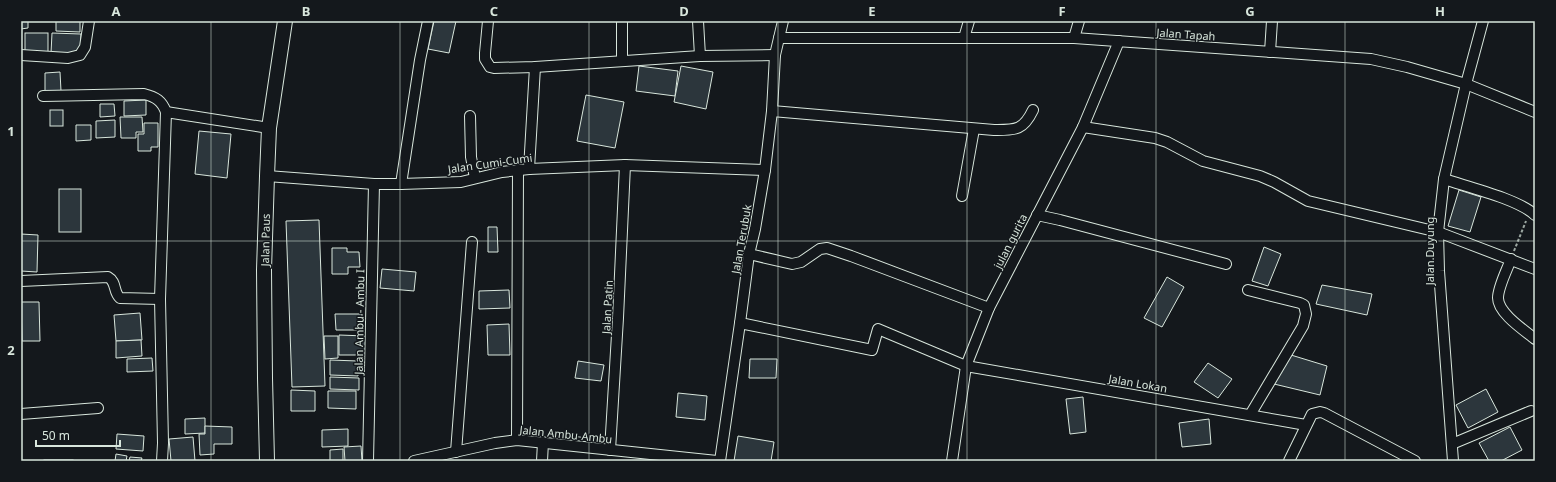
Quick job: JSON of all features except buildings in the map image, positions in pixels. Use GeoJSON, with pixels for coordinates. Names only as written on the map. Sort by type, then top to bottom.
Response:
{"type":"FeatureCollection","features":[{"type":"Feature","properties":{"kind":"main road","name":"Jalan Paus"},"geometry":{"type":"LineString","coordinates":[[267,461],[264,270],[267,176],[269,128],[285,21]]}},
{"type":"Feature","properties":{"kind":"street"},"geometry":{"type":"LineString","coordinates":[[21,55],[68,58],[80,55],[85,47],[89,21]]}},
{"type":"Feature","properties":{"kind":"street"},"geometry":{"type":"LineString","coordinates":[[401,184],[420,60],[428,21]]}},
{"type":"Feature","properties":{"kind":"street"},"geometry":{"type":"LineString","coordinates":[[488,21],[485,59],[490,67],[535,68],[700,56],[775,55]]}},
{"type":"Feature","properties":{"kind":"street"},"geometry":{"type":"LineString","coordinates":[[622,21],[622,61]]}},
{"type":"Feature","properties":{"kind":"street"},"geometry":{"type":"LineString","coordinates":[[698,21],[700,56]]}},
{"type":"Feature","properties":{"kind":"street","name":"Jalan Terubuk"},"geometry":{"type":"LineString","coordinates":[[720,461],[749,254],[755,229],[772,111],[775,55],[783,21]]}},
{"type":"Feature","properties":{"kind":"street"},"geometry":{"type":"LineString","coordinates":[[964,38],[969,21]]}},
{"type":"Feature","properties":{"kind":"street"},"geometry":{"type":"LineString","coordinates":[[1074,38],[1079,21]]}},
{"type":"Feature","properties":{"kind":"street"},"geometry":{"type":"LineString","coordinates":[[1270,52],[1272,21]]}},
{"type":"Feature","properties":{"kind":"street","name":"Jalan Duyung"},"geometry":{"type":"LineString","coordinates":[[1453,461],[1438,232],[1444,179],[1466,84],[1483,21]]}},
{"type":"Feature","properties":{"kind":"street","name":"Jalan Tapah"},"geometry":{"type":"LineString","coordinates":[[779,38],[1074,38],[1371,59],[1407,67],[1466,84],[1535,112]]}},
{"type":"Feature","properties":{"kind":"street","name":"julan gurita"},"geometry":{"type":"LineString","coordinates":[[952,461],[966,366],[989,308],[1083,127],[1120,41]]}},
{"type":"Feature","properties":{"kind":"street"},"geometry":{"type":"LineString","coordinates":[[529,169],[535,68]]}},
{"type":"Feature","properties":{"kind":"street"},"geometry":{"type":"LineString","coordinates":[[43,96],[144,94],[153,96],[159,100],[166,112],[160,300],[162,461]]}},
{"type":"Feature","properties":{"kind":"street"},"geometry":{"type":"LineString","coordinates":[[772,111],[974,129],[1010,130],[1020,128],[1028,120],[1033,110]]}},
{"type":"Feature","properties":{"kind":"street"},"geometry":{"type":"LineString","coordinates":[[166,112],[269,128]]}},
{"type":"Feature","properties":{"kind":"street"},"geometry":{"type":"LineString","coordinates":[[470,116],[471,157],[475,178]]}},
{"type":"Feature","properties":{"kind":"street"},"geometry":{"type":"LineString","coordinates":[[1083,127],[1156,138],[1167,142],[1203,161],[1260,176],[1308,201],[1438,232],[1511,259],[1535,270]]}},
{"type":"Feature","properties":{"kind":"street"},"geometry":{"type":"LineString","coordinates":[[962,196],[974,129]]}},
{"type":"Feature","properties":{"kind":"street","name":"Jalan Cumi-Cumi"},"geometry":{"type":"LineString","coordinates":[[267,176],[374,184],[401,184],[461,182],[502,172],[529,169],[625,166],[764,170]]}},
{"type":"Feature","properties":{"kind":"street","name":"Jalan Patin"},"geometry":{"type":"LineString","coordinates":[[610,450],[625,166]]}},
{"type":"Feature","properties":{"kind":"street"},"geometry":{"type":"LineString","coordinates":[[517,440],[518,170]]}},
{"type":"Feature","properties":{"kind":"street"},"geometry":{"type":"LineString","coordinates":[[1444,179],[1494,195],[1533,213]]}},
{"type":"Feature","properties":{"kind":"street","name":"Jalan Ambu - Ambu I"},"geometry":{"type":"LineString","coordinates":[[368,461],[374,184]]}},
{"type":"Feature","properties":{"kind":"street"},"geometry":{"type":"LineString","coordinates":[[1037,215],[1226,264]]}},
{"type":"Feature","properties":{"kind":"street"},"geometry":{"type":"LineString","coordinates":[[456,452],[472,242]]}},
{"type":"Feature","properties":{"kind":"street"},"geometry":{"type":"LineString","coordinates":[[749,254],[792,264],[802,262],[820,249],[827,248],[989,308]]}},
{"type":"Feature","properties":{"kind":"street"},"geometry":{"type":"LineString","coordinates":[[1511,259],[1501,285],[1498,298],[1501,310],[1535,339]]}},
{"type":"Feature","properties":{"kind":"street"},"geometry":{"type":"LineString","coordinates":[[21,281],[108,277],[114,282],[116,293],[120,298],[160,300]]}},
{"type":"Feature","properties":{"kind":"street"},"geometry":{"type":"LineString","coordinates":[[1248,290],[1300,303],[1304,305],[1306,314],[1303,326],[1250,415]]}},
{"type":"Feature","properties":{"kind":"street","name":"Jalan Lokan"},"geometry":{"type":"LineString","coordinates":[[740,323],[872,350],[878,329],[966,366],[1306,425]]}},
{"type":"Feature","properties":{"kind":"street"},"geometry":{"type":"LineString","coordinates":[[21,414],[98,408]]}},
{"type":"Feature","properties":{"kind":"street"},"geometry":{"type":"LineString","coordinates":[[1452,444],[1531,411]]}},
{"type":"Feature","properties":{"kind":"street"},"geometry":{"type":"LineString","coordinates":[[1289,461],[1312,414],[1316,412],[1324,412],[1415,461]]}},
{"type":"Feature","properties":{"kind":"street","name":"Jalan Ambu-Ambu"},"geometry":{"type":"LineString","coordinates":[[414,461],[495,443],[517,440],[717,461]]}},
{"type":"Feature","properties":{"kind":"street"},"geometry":{"type":"LineString","coordinates":[[542,461],[543,442]]}},
{"type":"Feature","properties":{"kind":"path"},"geometry":{"type":"LineString","coordinates":[[1511,259],[1533,213]]}}]}
